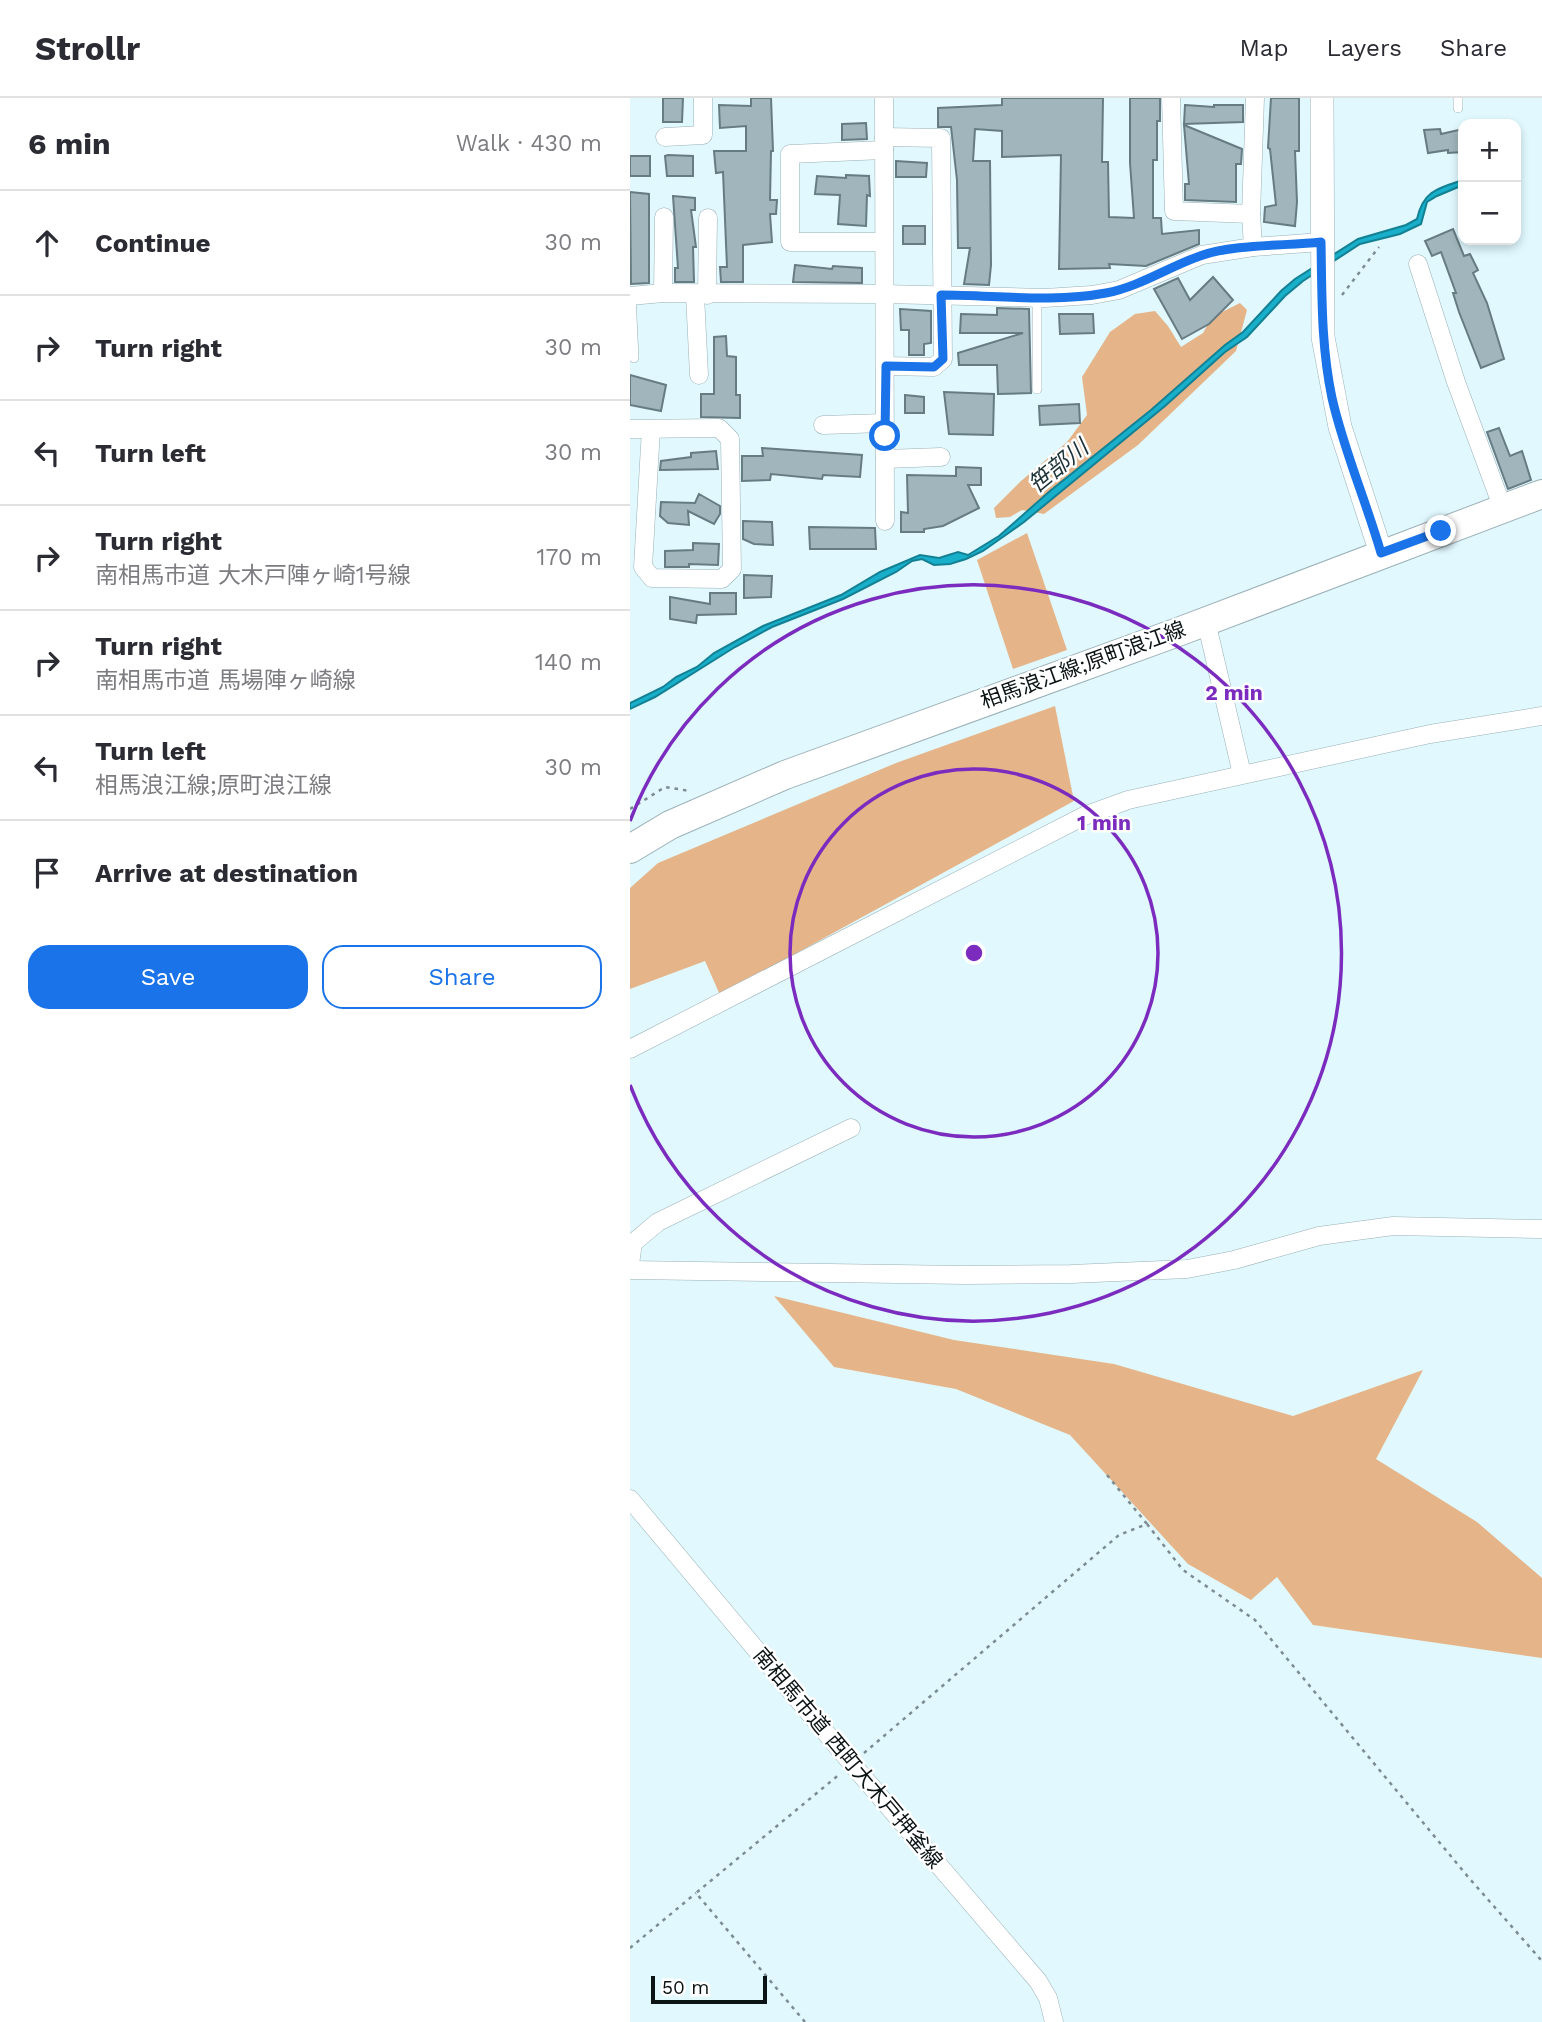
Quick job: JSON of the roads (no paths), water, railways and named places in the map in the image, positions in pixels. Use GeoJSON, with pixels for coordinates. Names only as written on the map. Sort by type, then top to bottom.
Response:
{"type":"FeatureCollection","features":[{"type":"Feature","properties":{"kind":"main road","name":"相馬浪江線;原町浪江線"},"geometry":{"type":"LineString","coordinates":[[630,849],[670,825],[785,775],[1206,621],[1542,494]]}},
{"type":"Feature","properties":{"kind":"street"},"geometry":{"type":"LineString","coordinates":[[665,137],[703,135],[703,98]]}},
{"type":"Feature","properties":{"kind":"street"},"geometry":{"type":"LineString","coordinates":[[884,98],[885,522]]}},
{"type":"Feature","properties":{"kind":"street"},"geometry":{"type":"LineString","coordinates":[[1171,98],[1174,211],[1251,214]]}},
{"type":"Feature","properties":{"kind":"street"},"geometry":{"type":"LineString","coordinates":[[1253,247],[1251,214],[1255,98]]}},
{"type":"Feature","properties":{"kind":"street"},"geometry":{"type":"LineString","coordinates":[[1322,98],[1321,310],[1327,369],[1340,427],[1381,553]]}},
{"type":"Feature","properties":{"kind":"street"},"geometry":{"type":"LineString","coordinates":[[883,242],[790,242],[790,154],[941,138],[943,359],[934,367],[886,366]]}},
{"type":"Feature","properties":{"kind":"street"},"geometry":{"type":"LineString","coordinates":[[663,293],[664,217]]}},
{"type":"Feature","properties":{"kind":"street"},"geometry":{"type":"LineString","coordinates":[[699,375],[701,295],[708,218]]}},
{"type":"Feature","properties":{"kind":"street"},"geometry":{"type":"LineString","coordinates":[[631,296],[663,293],[884,294],[1037,298],[1106,293],[1132,285],[1202,255],[1253,247],[1321,248]]}},
{"type":"Feature","properties":{"kind":"street"},"geometry":{"type":"LineString","coordinates":[[1418,264],[1456,382],[1503,509]]}},
{"type":"Feature","properties":{"kind":"street"},"geometry":{"type":"LineString","coordinates":[[823,425],[884,423]]}},
{"type":"Feature","properties":{"kind":"street"},"geometry":{"type":"LineString","coordinates":[[630,429],[719,428],[730,439],[732,569],[722,579],[652,578],[643,567],[652,429]]}},
{"type":"Feature","properties":{"kind":"street"},"geometry":{"type":"LineString","coordinates":[[885,459],[941,457]]}},
{"type":"Feature","properties":{"kind":"street"},"geometry":{"type":"LineString","coordinates":[[1206,621],[1242,774]]}},
{"type":"Feature","properties":{"kind":"street"},"geometry":{"type":"LineString","coordinates":[[630,1049],[1084,816],[1128,800],[1242,774],[1430,734],[1542,716]]}},
{"type":"Feature","properties":{"kind":"street"},"geometry":{"type":"LineString","coordinates":[[630,1264],[633,1243],[658,1222],[851,1128]]}},
{"type":"Feature","properties":{"kind":"street"},"geometry":{"type":"LineString","coordinates":[[630,1270],[965,1275],[1187,1269],[1234,1260],[1319,1236],[1393,1226],[1542,1229]]}},
{"type":"Feature","properties":{"kind":"street","name":"南相馬市道 西町大木戸押釜線"},"geometry":{"type":"LineString","coordinates":[[630,1499],[852,1764],[1038,1980],[1048,1998],[1054,2022]]}},
{"type":"Feature","properties":{"kind":"lane"},"geometry":{"type":"LineString","coordinates":[[631,296],[634,358]]}},
{"type":"Feature","properties":{"kind":"lane"},"geometry":{"type":"LineString","coordinates":[[1037,298],[1037,389]]}},
{"type":"Feature","properties":{"kind":"water"},"geometry":{"type":"Polygon","coordinates":[[[1458,182],[1458,187],[1427,202],[1421,224],[1400,234],[1360,244],[1303,281],[1285,296],[1247,337],[1225,352],[1165,406],[1024,522],[983,551],[950,564],[934,565],[922,559],[912,561],[843,599],[772,627],[655,697],[630,709],[630,703],[663,687],[697,667],[714,653],[763,626],[841,595],[880,572],[920,555],[939,558],[958,552],[968,555],[999,536],[1243,332],[1295,279],[1358,239],[1406,225],[1417,219],[1423,202],[1439,188],[1458,182]]]}},
{"type":"Feature","properties":{"kind":"water label","name":"笹部川"},"geometry":{"type":"Point","coordinates":[1058,466]}}]}
